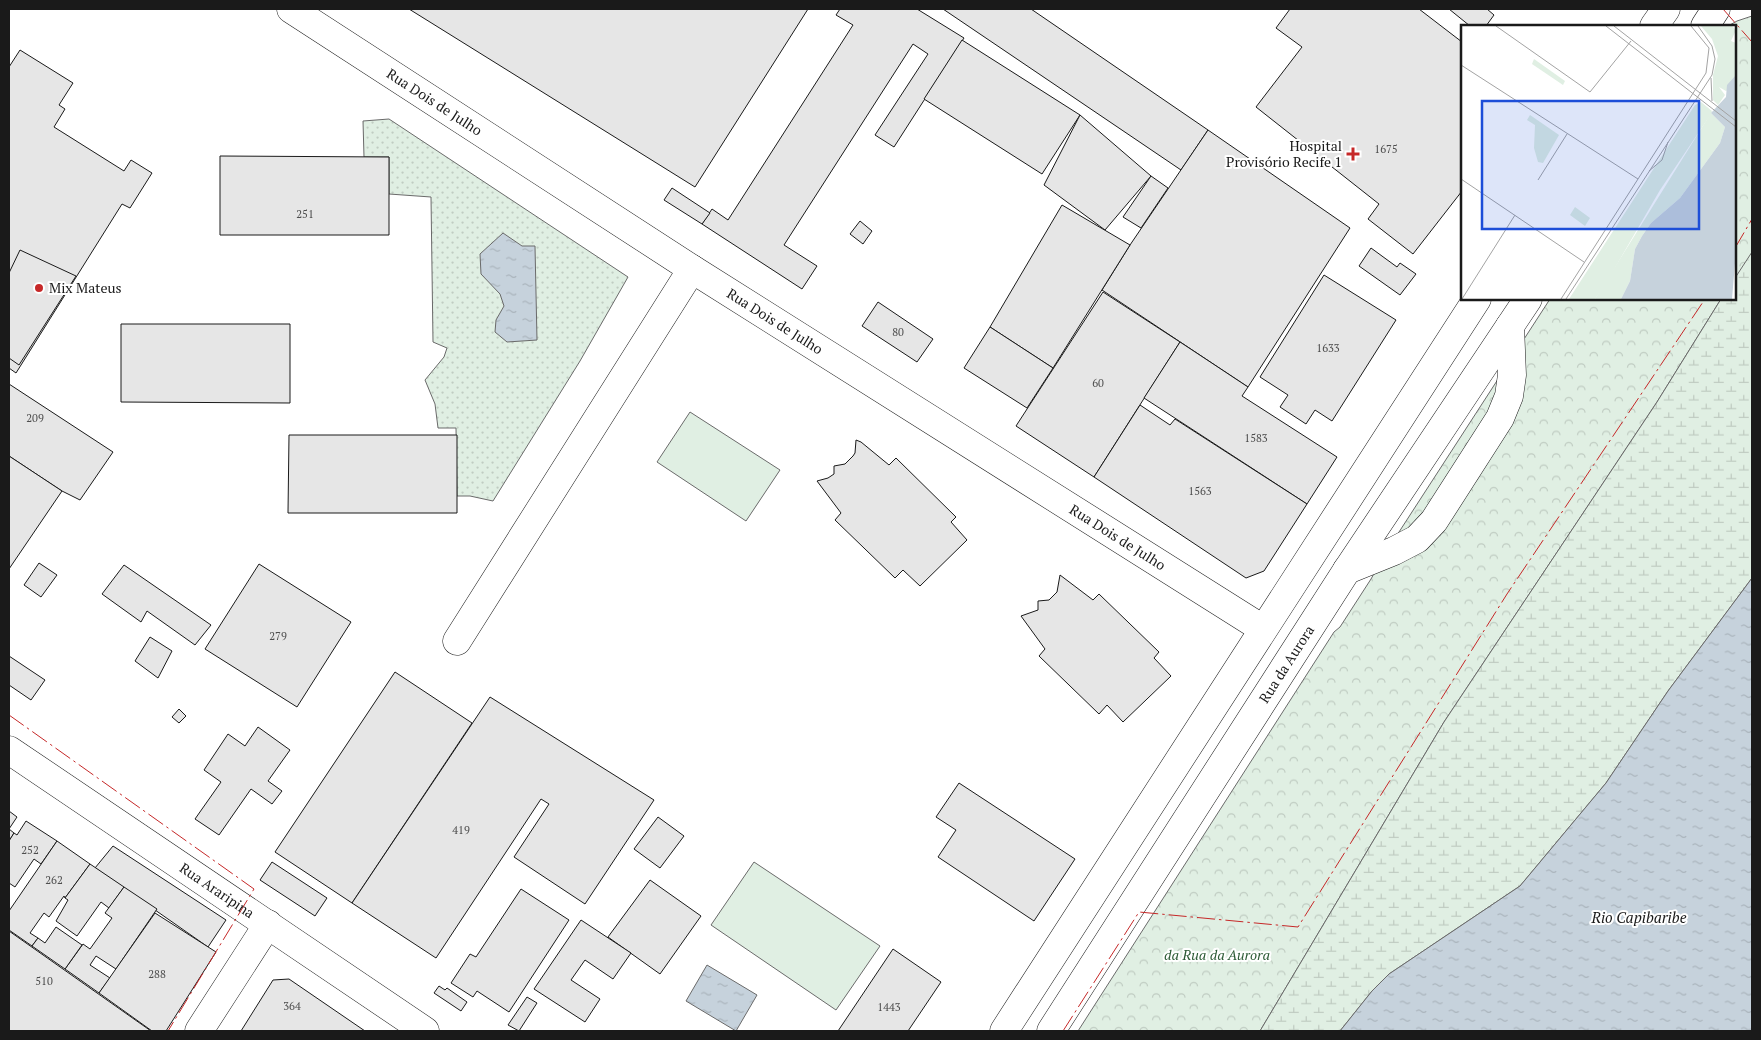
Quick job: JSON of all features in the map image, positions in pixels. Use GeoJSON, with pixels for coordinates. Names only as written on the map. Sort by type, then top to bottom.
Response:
{"type":"FeatureCollection","features":[{"type":"Feature","properties":{"kind":"street","name":"Rua Dois de Julho"},"geometry":{"type":"LineString","coordinates":[[291,9],[692,269],[1263,629]]}},
{"type":"Feature","properties":{"kind":"street"},"geometry":{"type":"LineString","coordinates":[[1655,25],[1666,9]]}},
{"type":"Feature","properties":{"kind":"street"},"geometry":{"type":"LineString","coordinates":[[1706,25],[1716,9]]}},
{"type":"Feature","properties":{"kind":"street"},"geometry":{"type":"LineString","coordinates":[[457,641],[692,269]]}},
{"type":"Feature","properties":{"kind":"street"},"geometry":{"type":"LineString","coordinates":[[1004,1031],[1476,300]]}},
{"type":"Feature","properties":{"kind":"street","name":"Rua da Aurora"},"geometry":{"type":"LineString","coordinates":[[1051,1031],[1347,570],[1527,300]]}},
{"type":"Feature","properties":{"kind":"street"},"geometry":{"type":"LineString","coordinates":[[1347,570],[1394,551],[1417,539],[1439,513],[1500,418],[1509,396],[1512,375],[1510,326]]}},
{"type":"Feature","properties":{"kind":"street","name":"Rua Araripina"},"geometry":{"type":"LineString","coordinates":[[9,750],[425,1031]]}},
{"type":"Feature","properties":{"kind":"street"},"geometry":{"type":"LineString","coordinates":[[199,1031],[268,924]]}},
{"type":"Feature","properties":{"kind":"green space"},"geometry":{"type":"Polygon","coordinates":[[[1752,16],[1752,256],[1736,278],[1736,25],[1730,25],[1752,16]]]}},
{"type":"Feature","properties":{"kind":"green space"},"geometry":{"type":"Polygon","coordinates":[[[389,119],[628,277],[580,361],[493,501],[470,496],[457,496],[456,428],[438,428],[435,404],[425,380],[444,357],[447,348],[433,342],[431,197],[389,194],[389,157],[364,157],[363,121],[389,119]]]}},
{"type":"Feature","properties":{"kind":"green space"},"geometry":{"type":"Polygon","coordinates":[[[1752,252],[1752,578],[1668,691],[1606,783],[1520,886],[1389,974],[1372,991],[1340,1031],[1260,1031],[1444,722],[1657,402],[1720,300],[1736,300],[1736,276],[1752,252]]]}},
{"type":"Feature","properties":{"kind":"green space","name":"da Rua da Aurora"},"geometry":{"type":"Polygon","coordinates":[[[1549,300],[1720,300],[1657,402],[1444,722],[1260,1031],[1078,1031],[1334,632],[1340,627],[1371,579],[1388,549],[1549,300]]]}},
{"type":"Feature","properties":{"kind":"green space"},"geometry":{"type":"Polygon","coordinates":[[[690,412],[780,470],[746,521],[657,462],[690,412]]]}},
{"type":"Feature","properties":{"kind":"green space"},"geometry":{"type":"Polygon","coordinates":[[[754,862],[880,946],[836,1010],[711,925],[754,862]]]}},
{"type":"Feature","properties":{"kind":"water"},"geometry":{"type":"Polygon","coordinates":[[[503,233],[522,246],[535,246],[537,340],[507,342],[495,332],[496,320],[504,306],[500,294],[481,274],[480,254],[503,233]]]}},
{"type":"Feature","properties":{"kind":"water","name":"Rio Capibaribe"},"geometry":{"type":"Polygon","coordinates":[[[1752,578],[1752,1031],[1340,1031],[1372,991],[1389,974],[1520,886],[1606,783],[1668,691],[1752,578]]]}},
{"type":"Feature","properties":{"kind":"water"},"geometry":{"type":"Polygon","coordinates":[[[707,965],[757,995],[736,1031],[686,1001],[707,965]]]}},
{"type":"Feature","properties":{"kind":"building"},"geometry":{"type":"Polygon","coordinates":[[[409,9],[808,9],[695,187],[409,9]]]}},
{"type":"Feature","properties":{"kind":"building"},"geometry":{"type":"Polygon","coordinates":[[[840,9],[917,9],[964,38],[894,147],[875,135],[928,54],[913,44],[784,245],[817,266],[802,289],[702,224],[712,209],[728,220],[853,25],[836,15],[840,9]]]}},
{"type":"Feature","properties":{"kind":"building"},"geometry":{"type":"Polygon","coordinates":[[[943,9],[1031,9],[1208,130],[1181,170],[943,9]]]}},
{"type":"Feature","properties":{"kind":"building"},"geometry":{"type":"Polygon","coordinates":[[[1290,9],[1419,9],[1461,41],[1461,192],[1413,254],[1368,219],[1379,204],[1256,107],[1302,47],[1276,28],[1290,9]]]}},
{"type":"Feature","properties":{"kind":"building"},"geometry":{"type":"Polygon","coordinates":[[[1449,9],[1487,9],[1494,15],[1487,25],[1469,25],[1449,9]]]}},
{"type":"Feature","properties":{"kind":"building"},"geometry":{"type":"Polygon","coordinates":[[[962,40],[1080,115],[1042,174],[924,99],[962,40]]]}},
{"type":"Feature","properties":{"kind":"building","name":"Mix Mateus"},"geometry":{"type":"Polygon","coordinates":[[[20,50],[73,83],[59,105],[65,109],[54,127],[124,171],[131,160],[152,173],[130,208],[122,204],[16,373],[9,368],[9,67],[20,50]]]}},
{"type":"Feature","properties":{"kind":"building"},"geometry":{"type":"Polygon","coordinates":[[[1080,115],[1151,176],[1105,230],[1044,185],[1080,115]]]}},
{"type":"Feature","properties":{"kind":"building"},"geometry":{"type":"Polygon","coordinates":[[[1208,130],[1350,228],[1248,387],[1102,290],[1130,245],[1208,130]]]}},
{"type":"Feature","properties":{"kind":"building"},"geometry":{"type":"Polygon","coordinates":[[[220,156],[389,157],[389,235],[220,235],[220,156]]]}},
{"type":"Feature","properties":{"kind":"building"},"geometry":{"type":"Polygon","coordinates":[[[1151,176],[1168,188],[1141,228],[1123,217],[1151,176]]]}},
{"type":"Feature","properties":{"kind":"building"},"geometry":{"type":"Polygon","coordinates":[[[672,188],[710,213],[702,224],[664,200],[672,188]]]}},
{"type":"Feature","properties":{"kind":"building"},"geometry":{"type":"Polygon","coordinates":[[[1062,205],[1130,245],[1053,368],[990,327],[1062,205]]]}},
{"type":"Feature","properties":{"kind":"building"},"geometry":{"type":"Polygon","coordinates":[[[860,221],[872,231],[863,244],[850,234],[860,221]]]}},
{"type":"Feature","properties":{"kind":"building"},"geometry":{"type":"Polygon","coordinates":[[[1371,248],[1397,267],[1400,263],[1416,274],[1400,295],[1359,266],[1371,248]]]}},
{"type":"Feature","properties":{"kind":"building"},"geometry":{"type":"Polygon","coordinates":[[[20,250],[76,276],[19,365],[9,358],[9,273],[20,250]]]}},
{"type":"Feature","properties":{"kind":"building"},"geometry":{"type":"Polygon","coordinates":[[[1324,275],[1396,320],[1332,421],[1315,410],[1306,424],[1280,407],[1288,395],[1260,377],[1324,275]]]}},
{"type":"Feature","properties":{"kind":"building"},"geometry":{"type":"Polygon","coordinates":[[[1103,292],[1180,342],[1094,477],[1016,426],[1103,292]]]}},
{"type":"Feature","properties":{"kind":"building"},"geometry":{"type":"Polygon","coordinates":[[[878,302],[933,339],[917,362],[862,326],[878,302]]]}},
{"type":"Feature","properties":{"kind":"building"},"geometry":{"type":"Polygon","coordinates":[[[121,324],[290,324],[290,403],[121,402],[121,324]]]}},
{"type":"Feature","properties":{"kind":"building"},"geometry":{"type":"Polygon","coordinates":[[[990,327],[1053,368],[1027,408],[964,368],[990,327]]]}},
{"type":"Feature","properties":{"kind":"building"},"geometry":{"type":"Polygon","coordinates":[[[1180,342],[1248,387],[1242,396],[1337,457],[1307,504],[1144,398],[1180,342]]]}},
{"type":"Feature","properties":{"kind":"building"},"geometry":{"type":"Polygon","coordinates":[[[9,384],[113,452],[80,500],[62,491],[9,456],[9,384]]]}},
{"type":"Feature","properties":{"kind":"building"},"geometry":{"type":"Polygon","coordinates":[[[1140,405],[1170,425],[1175,419],[1307,504],[1264,571],[1246,578],[1094,477],[1140,405]]]}},
{"type":"Feature","properties":{"kind":"building"},"geometry":{"type":"Polygon","coordinates":[[[289,435],[457,435],[457,513],[288,513],[289,435]]]}},
{"type":"Feature","properties":{"kind":"building"},"geometry":{"type":"Polygon","coordinates":[[[856,440],[889,465],[896,458],[956,517],[951,522],[967,540],[920,586],[903,570],[895,578],[835,520],[841,513],[817,481],[834,474],[834,466],[845,464],[853,456],[856,440]]]}},
{"type":"Feature","properties":{"kind":"building"},"geometry":{"type":"Polygon","coordinates":[[[9,456],[62,491],[9,569],[9,456]]]}},
{"type":"Feature","properties":{"kind":"building"},"geometry":{"type":"Polygon","coordinates":[[[39,563],[57,575],[41,597],[24,585],[39,563]]]}},
{"type":"Feature","properties":{"kind":"building"},"geometry":{"type":"Polygon","coordinates":[[[259,564],[351,622],[297,707],[205,649],[259,564]]]}},
{"type":"Feature","properties":{"kind":"building"},"geometry":{"type":"Polygon","coordinates":[[[124,565],[211,625],[195,645],[147,611],[141,622],[102,594],[124,565]]]}},
{"type":"Feature","properties":{"kind":"building"},"geometry":{"type":"Polygon","coordinates":[[[1060,575],[1093,600],[1099,594],[1159,652],[1154,658],[1171,676],[1123,722],[1107,705],[1099,714],[1039,656],[1045,649],[1021,616],[1038,610],[1038,601],[1049,600],[1057,592],[1060,575]]]}},
{"type":"Feature","properties":{"kind":"building"},"geometry":{"type":"Polygon","coordinates":[[[150,637],[172,651],[158,678],[135,661],[150,637]]]}},
{"type":"Feature","properties":{"kind":"building"},"geometry":{"type":"Polygon","coordinates":[[[9,656],[45,680],[31,700],[9,685],[9,656]]]}},
{"type":"Feature","properties":{"kind":"building"},"geometry":{"type":"Polygon","coordinates":[[[395,672],[472,723],[352,903],[275,852],[395,672]]]}},
{"type":"Feature","properties":{"kind":"building"},"geometry":{"type":"Polygon","coordinates":[[[490,697],[654,800],[585,904],[514,857],[549,804],[541,799],[436,958],[352,903],[490,697]]]}},
{"type":"Feature","properties":{"kind":"building"},"geometry":{"type":"Polygon","coordinates":[[[179,709],[186,716],[179,723],[172,717],[179,709]]]}},
{"type":"Feature","properties":{"kind":"building"},"geometry":{"type":"Polygon","coordinates":[[[258,727],[290,750],[268,781],[282,791],[272,804],[251,789],[219,835],[195,819],[221,782],[204,770],[228,734],[245,746],[258,727]]]}},
{"type":"Feature","properties":{"kind":"building"},"geometry":{"type":"Polygon","coordinates":[[[959,783],[1075,859],[1034,921],[938,857],[956,830],[936,817],[959,783]]]}},
{"type":"Feature","properties":{"kind":"building"},"geometry":{"type":"Polygon","coordinates":[[[9,811],[17,817],[9,829],[9,811]]]}},
{"type":"Feature","properties":{"kind":"building"},"geometry":{"type":"Polygon","coordinates":[[[658,817],[684,836],[660,868],[634,849],[658,817]]]}},
{"type":"Feature","properties":{"kind":"building"},"geometry":{"type":"Polygon","coordinates":[[[26,821],[57,841],[41,864],[34,859],[15,887],[9,883],[9,841],[14,833],[17,835],[26,821]]]}},
{"type":"Feature","properties":{"kind":"building"},"geometry":{"type":"Polygon","coordinates":[[[9,829],[14,833],[9,841],[9,829]]]}},
{"type":"Feature","properties":{"kind":"building"},"geometry":{"type":"Polygon","coordinates":[[[57,841],[90,864],[49,917],[44,913],[30,933],[38,938],[32,946],[9,930],[9,911],[57,841]]]}},
{"type":"Feature","properties":{"kind":"building"},"geometry":{"type":"Polygon","coordinates":[[[113,846],[226,920],[208,947],[95,868],[113,846]]]}},
{"type":"Feature","properties":{"kind":"building"},"geometry":{"type":"Polygon","coordinates":[[[272,862],[327,898],[315,916],[260,880],[272,862]]]}},
{"type":"Feature","properties":{"kind":"building"},"geometry":{"type":"Polygon","coordinates":[[[90,864],[124,887],[109,908],[101,902],[77,936],[56,921],[68,900],[65,898],[90,864]]]}},
{"type":"Feature","properties":{"kind":"building"},"geometry":{"type":"Polygon","coordinates":[[[650,880],[701,916],[660,974],[608,937],[650,880]]]}},
{"type":"Feature","properties":{"kind":"building"},"geometry":{"type":"Polygon","coordinates":[[[124,887],[157,909],[116,969],[96,956],[90,965],[110,978],[99,993],[65,969],[83,944],[90,949],[112,918],[105,913],[124,887]]]}},
{"type":"Feature","properties":{"kind":"building"},"geometry":{"type":"Polygon","coordinates":[[[521,889],[569,920],[509,1012],[477,991],[473,997],[451,983],[470,954],[476,957],[521,889]]]}},
{"type":"Feature","properties":{"kind":"building"},"geometry":{"type":"Polygon","coordinates":[[[155,913],[216,952],[166,1031],[152,1031],[99,993],[155,913]]]}},
{"type":"Feature","properties":{"kind":"building"},"geometry":{"type":"Polygon","coordinates":[[[581,920],[631,953],[613,979],[585,960],[571,980],[600,999],[585,1022],[534,989],[581,920]]]}},
{"type":"Feature","properties":{"kind":"building"},"geometry":{"type":"Polygon","coordinates":[[[56,927],[82,945],[65,969],[32,946],[38,938],[45,943],[56,927]]]}},
{"type":"Feature","properties":{"kind":"building"},"geometry":{"type":"Polygon","coordinates":[[[9,931],[151,1031],[9,1031],[9,931]]]}},
{"type":"Feature","properties":{"kind":"building"},"geometry":{"type":"Polygon","coordinates":[[[893,949],[941,982],[908,1031],[838,1031],[893,949]]]}},
{"type":"Feature","properties":{"kind":"building"},"geometry":{"type":"Polygon","coordinates":[[[289,979],[365,1031],[241,1031],[273,980],[289,979]]]}},
{"type":"Feature","properties":{"kind":"building"},"geometry":{"type":"Polygon","coordinates":[[[439,986],[445,990],[447,988],[467,1002],[461,1011],[434,993],[439,986]]]}},
{"type":"Feature","properties":{"kind":"building"},"geometry":{"type":"Polygon","coordinates":[[[527,997],[537,1003],[519,1031],[508,1025],[527,997]]]}},
{"type":"Feature","properties":{"kind":"power"},"geometry":{"type":"LineString","coordinates":[[1723,9],[1752,42]]}},
{"type":"Feature","properties":{"kind":"power"},"geometry":{"type":"LineString","coordinates":[[1736,246],[1752,219]]}},
{"type":"Feature","properties":{"kind":"power"},"geometry":{"type":"LineString","coordinates":[[1063,1031],[1139,912],[1298,927],[1507,594],[1704,300]]}},
{"type":"Feature","properties":{"kind":"power"},"geometry":{"type":"LineString","coordinates":[[9,715],[254,889],[168,1031]]}},
{"type":"Feature","properties":{"kind":"place","name":"Hospital Provisório Recife 1"},"geometry":{"type":"Point","coordinates":[1353,154]}},
{"type":"Feature","properties":{"kind":"place","name":"Mix Mateus"},"geometry":{"type":"Point","coordinates":[39,288]}}]}
